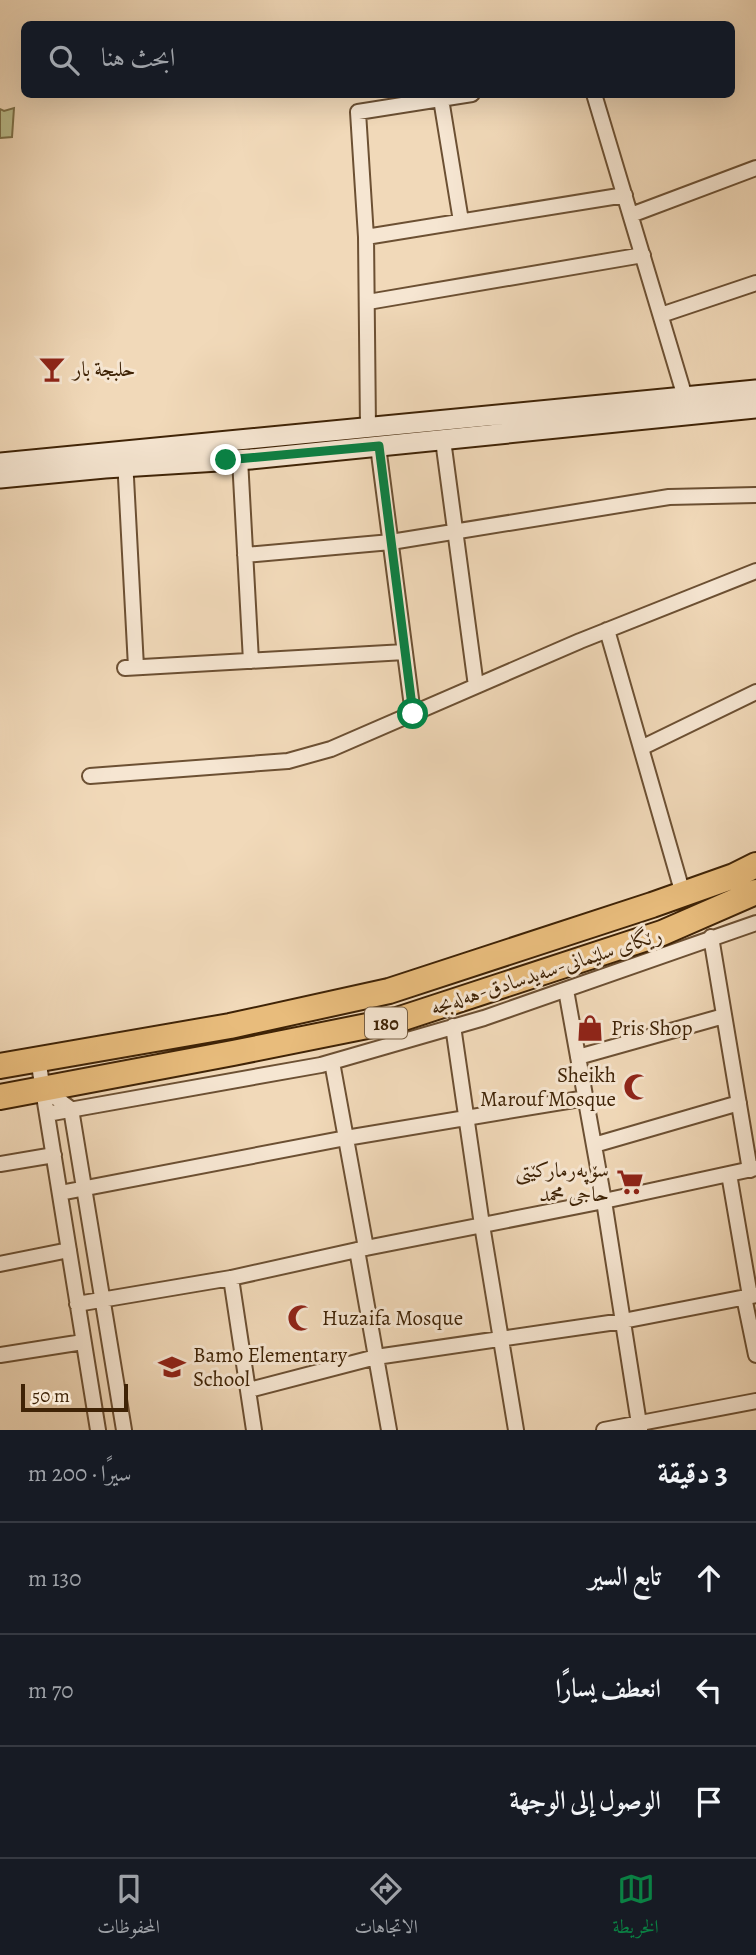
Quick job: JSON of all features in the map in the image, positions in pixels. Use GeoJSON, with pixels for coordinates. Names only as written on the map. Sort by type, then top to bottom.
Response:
{"type":"FeatureCollection","features":[{"type":"Feature","properties":{"kind":"highway","name":"رێگای سلێمانی-سەیدسادق-هەلەبجە"},"geometry":{"type":"LineString","coordinates":[[0,1066],[230,1026],[389,991],[683,894],[734,876],[756,865]]}},
{"type":"Feature","properties":{"kind":"highway","name":"رێگای سلێمانی-سەیدسادق-هەلەبجە"},"geometry":{"type":"LineString","coordinates":[[0,1097],[233,1054],[397,1020],[662,933],[756,892]]}},
{"type":"Feature","properties":{"kind":"highway"},"geometry":{"type":"LineString","coordinates":[[687,922],[720,915],[756,902]]}},
{"type":"Feature","properties":{"kind":"street"},"geometry":{"type":"LineString","coordinates":[[368,427],[366,237],[358,113],[447,98]]}},
{"type":"Feature","properties":{"kind":"street"},"geometry":{"type":"LineString","coordinates":[[595,98],[685,397]]}},
{"type":"Feature","properties":{"kind":"street"},"geometry":{"type":"LineString","coordinates":[[441,99],[461,222]]}},
{"type":"Feature","properties":{"kind":"street"},"geometry":{"type":"LineString","coordinates":[[631,215],[756,168]]}},
{"type":"Feature","properties":{"kind":"street"},"geometry":{"type":"LineString","coordinates":[[366,237],[625,195]]}},
{"type":"Feature","properties":{"kind":"street"},"geometry":{"type":"LineString","coordinates":[[368,302],[643,254]]}},
{"type":"Feature","properties":{"kind":"street"},"geometry":{"type":"LineString","coordinates":[[661,315],[756,283]]}},
{"type":"Feature","properties":{"kind":"street"},"geometry":{"type":"LineString","coordinates":[[0,463],[240,459],[443,440],[521,423],[685,397],[756,390]]}},
{"type":"Feature","properties":{"kind":"street"},"geometry":{"type":"LineString","coordinates":[[0,478],[368,427],[521,423],[756,408]]}},
{"type":"Feature","properties":{"kind":"street"},"geometry":{"type":"LineString","coordinates":[[443,440],[476,687]]}},
{"type":"Feature","properties":{"kind":"street"},"geometry":{"type":"LineString","coordinates":[[379,446],[413,714]]}},
{"type":"Feature","properties":{"kind":"street"},"geometry":{"type":"LineString","coordinates":[[240,459],[251,661]]}},
{"type":"Feature","properties":{"kind":"street"},"geometry":{"type":"LineString","coordinates":[[115,460],[131,668],[405,652]]}},
{"type":"Feature","properties":{"kind":"street"},"geometry":{"type":"LineString","coordinates":[[245,555],[391,542],[669,497],[756,495]]}},
{"type":"Feature","properties":{"kind":"street"},"geometry":{"type":"LineString","coordinates":[[90,776],[302,759],[607,630],[755,573]]}},
{"type":"Feature","properties":{"kind":"street"},"geometry":{"type":"LineString","coordinates":[[607,630],[683,894]]}},
{"type":"Feature","properties":{"kind":"street"},"geometry":{"type":"LineString","coordinates":[[641,748],[756,692]]}},
{"type":"Feature","properties":{"kind":"street"},"geometry":{"type":"LineString","coordinates":[[47,1114],[332,1062],[453,1027],[566,990],[756,923]]}},
{"type":"Feature","properties":{"kind":"street"},"geometry":{"type":"LineString","coordinates":[[77,1304],[231,1278],[753,1169],[711,937]]}},
{"type":"Feature","properties":{"kind":"street"},"geometry":{"type":"LineString","coordinates":[[566,990],[604,1202],[639,1427]]}},
{"type":"Feature","properties":{"kind":"street"},"geometry":{"type":"LineString","coordinates":[[578,1058],[724,1016]]}},
{"type":"Feature","properties":{"kind":"street"},"geometry":{"type":"LineString","coordinates":[[453,1027],[516,1430]]}},
{"type":"Feature","properties":{"kind":"street"},"geometry":{"type":"LineString","coordinates":[[38,1059],[98,1430]]}},
{"type":"Feature","properties":{"kind":"street"},"geometry":{"type":"LineString","coordinates":[[332,1062],[346,1138],[376,1357],[389,1430]]}},
{"type":"Feature","properties":{"kind":"street"},"geometry":{"type":"LineString","coordinates":[[43,1089],[71,1109],[124,1430]]}},
{"type":"Feature","properties":{"kind":"street"},"geometry":{"type":"LineString","coordinates":[[60,1193],[346,1138],[586,1098]]}},
{"type":"Feature","properties":{"kind":"street"},"geometry":{"type":"LineString","coordinates":[[594,1145],[739,1103]]}},
{"type":"Feature","properties":{"kind":"street"},"geometry":{"type":"LineString","coordinates":[[0,1164],[54,1155]]}},
{"type":"Feature","properties":{"kind":"street"},"geometry":{"type":"LineString","coordinates":[[729,1174],[750,1296],[756,1355]]}},
{"type":"Feature","properties":{"kind":"street"},"geometry":{"type":"LineString","coordinates":[[0,1264],[69,1250]]}},
{"type":"Feature","properties":{"kind":"street"},"geometry":{"type":"LineString","coordinates":[[231,1278],[254,1430]]}},
{"type":"Feature","properties":{"kind":"street"},"geometry":{"type":"LineString","coordinates":[[249,1390],[376,1357],[622,1321],[750,1296]]}},
{"type":"Feature","properties":{"kind":"street"},"geometry":{"type":"LineString","coordinates":[[0,1355],[83,1342]]}},
{"type":"Feature","properties":{"kind":"street"},"geometry":{"type":"LineString","coordinates":[[604,1430],[639,1427],[756,1401]]}},
{"type":"Feature","properties":{"kind":"green space"},"geometry":{"type":"Polygon","coordinates":[[[14,108],[12,137],[0,138],[0,109],[4,111],[14,108]]]}},
{"type":"Feature","properties":{"kind":"place","name":"حلبجة بار"},"geometry":{"type":"Point","coordinates":[52,369]}},
{"type":"Feature","properties":{"kind":"place","name":"Pris Shop"},"geometry":{"type":"Point","coordinates":[590,1028]}},
{"type":"Feature","properties":{"kind":"place","name":"Sheikh Marouf Mosque"},"geometry":{"type":"Point","coordinates":[637,1087]}},
{"type":"Feature","properties":{"kind":"place","name":"سۆپەرمارکێتی حاجی محمد"},"geometry":{"type":"Point","coordinates":[630,1182]}},
{"type":"Feature","properties":{"kind":"place","name":"Huzaifa Mosque"},"geometry":{"type":"Point","coordinates":[301,1318]}},
{"type":"Feature","properties":{"kind":"place","name":"Bamo Elementary School"},"geometry":{"type":"Point","coordinates":[172,1367]}},
{"type":"Feature","properties":{"kind":"route"},"geometry":{"type":"LineString","coordinates":[[226,460],[379,446],[413,714]]}}]}
